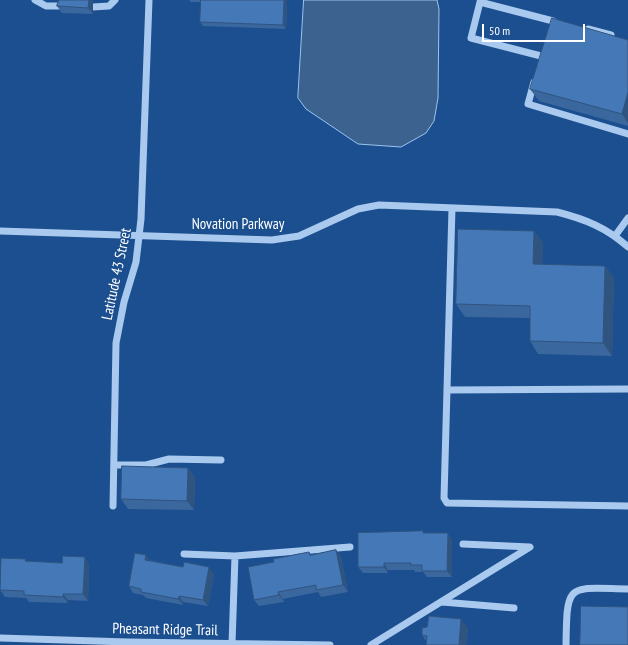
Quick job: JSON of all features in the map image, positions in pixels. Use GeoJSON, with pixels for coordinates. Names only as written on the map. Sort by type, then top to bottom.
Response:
{"type":"FeatureCollection","features":[{"type":"Feature","properties":{"kind":"street"},"geometry":{"type":"LineString","coordinates":[[36,0],[46,6],[64,6]]}},
{"type":"Feature","properties":{"kind":"street"},"geometry":{"type":"LineString","coordinates":[[93,7],[109,6],[115,0]]}},
{"type":"Feature","properties":{"kind":"street","name":"Latitude 43 Street"},"geometry":{"type":"LineString","coordinates":[[113,506],[116,343],[124,302],[136,262],[140,236],[149,0]]}},
{"type":"Feature","properties":{"kind":"street"},"geometry":{"type":"LineString","coordinates":[[541,56],[471,38],[480,2],[555,24]]}},
{"type":"Feature","properties":{"kind":"street"},"geometry":{"type":"LineString","coordinates":[[582,28],[611,35]]}},
{"type":"Feature","properties":{"kind":"street"},"geometry":{"type":"LineString","coordinates":[[535,77],[528,104],[628,134]]}},
{"type":"Feature","properties":{"kind":"street","name":"Novation Parkway"},"geometry":{"type":"LineString","coordinates":[[0,230],[272,240],[299,236],[358,208],[379,205],[557,212],[580,218],[600,226],[628,247]]}},
{"type":"Feature","properties":{"kind":"street"},"geometry":{"type":"LineString","coordinates":[[452,208],[444,498],[447,503],[628,506]]}},
{"type":"Feature","properties":{"kind":"street"},"geometry":{"type":"LineString","coordinates":[[615,236],[628,218]]}},
{"type":"Feature","properties":{"kind":"street"},"geometry":{"type":"LineString","coordinates":[[447,390],[628,389]]}},
{"type":"Feature","properties":{"kind":"street"},"geometry":{"type":"LineString","coordinates":[[114,465],[146,465],[169,459],[221,460]]}},
{"type":"Feature","properties":{"kind":"street"},"geometry":{"type":"LineString","coordinates":[[371,645],[530,547],[463,544]]}},
{"type":"Feature","properties":{"kind":"street"},"geometry":{"type":"LineString","coordinates":[[184,554],[235,556],[350,547]]}},
{"type":"Feature","properties":{"kind":"street"},"geometry":{"type":"LineString","coordinates":[[232,644],[235,556]]}},
{"type":"Feature","properties":{"kind":"street"},"geometry":{"type":"LineString","coordinates":[[566,645],[567,607],[570,597],[575,591],[583,588],[628,589]]}},
{"type":"Feature","properties":{"kind":"street"},"geometry":{"type":"LineString","coordinates":[[442,602],[514,608]]}},
{"type":"Feature","properties":{"kind":"street","name":"Pheasant Ridge Trail"},"geometry":{"type":"LineString","coordinates":[[0,638],[107,643],[330,645]]}},
{"type":"Feature","properties":{"kind":"water"},"geometry":{"type":"Polygon","coordinates":[[[304,0],[437,0],[439,9],[438,98],[434,121],[426,133],[401,147],[358,144],[306,109],[298,98],[304,0]]]}},
{"type":"Feature","properties":{"kind":"building"},"geometry":{"type":"Polygon","coordinates":[[[59,0],[89,0],[88,8],[57,6],[59,0]]]}},
{"type":"Feature","properties":{"kind":"building"},"geometry":{"type":"Polygon","coordinates":[[[201,0],[284,0],[283,25],[200,22],[201,0]]]}},
{"type":"Feature","properties":{"kind":"building"},"geometry":{"type":"Polygon","coordinates":[[[552,18],[628,40],[628,92],[622,114],[530,89],[552,18]]]}},
{"type":"Feature","properties":{"kind":"building"},"geometry":{"type":"Polygon","coordinates":[[[458,229],[534,231],[533,264],[605,266],[603,343],[530,341],[530,306],[456,304],[458,229]]]}},
{"type":"Feature","properties":{"kind":"building"},"geometry":{"type":"Polygon","coordinates":[[[122,466],[188,468],[187,501],[121,499],[122,466]]]}},
{"type":"Feature","properties":{"kind":"building"},"geometry":{"type":"Polygon","coordinates":[[[423,531],[423,533],[448,533],[447,571],[422,571],[422,565],[410,565],[411,563],[384,563],[384,567],[358,567],[358,533],[423,531]]]}},
{"type":"Feature","properties":{"kind":"building"},"geometry":{"type":"Polygon","coordinates":[[[336,550],[343,585],[316,590],[316,585],[278,592],[279,595],[254,600],[248,567],[274,562],[273,559],[309,552],[310,555],[336,550]]]}},
{"type":"Feature","properties":{"kind":"building"},"geometry":{"type":"Polygon","coordinates":[[[135,553],[146,555],[145,560],[183,567],[184,562],[209,567],[203,600],[179,596],[178,599],[141,592],[141,589],[129,586],[135,553]]]}},
{"type":"Feature","properties":{"kind":"building"},"geometry":{"type":"Polygon","coordinates":[[[63,556],[85,557],[83,594],[63,594],[63,597],[24,595],[24,591],[0,590],[1,558],[62,563],[63,556]]]}},
{"type":"Feature","properties":{"kind":"building"},"geometry":{"type":"Polygon","coordinates":[[[581,606],[628,607],[628,645],[580,645],[581,606]]]}},
{"type":"Feature","properties":{"kind":"building"},"geometry":{"type":"Polygon","coordinates":[[[429,616],[461,619],[459,645],[426,645],[427,636],[422,635],[422,628],[427,627],[429,616]]]}}]}
